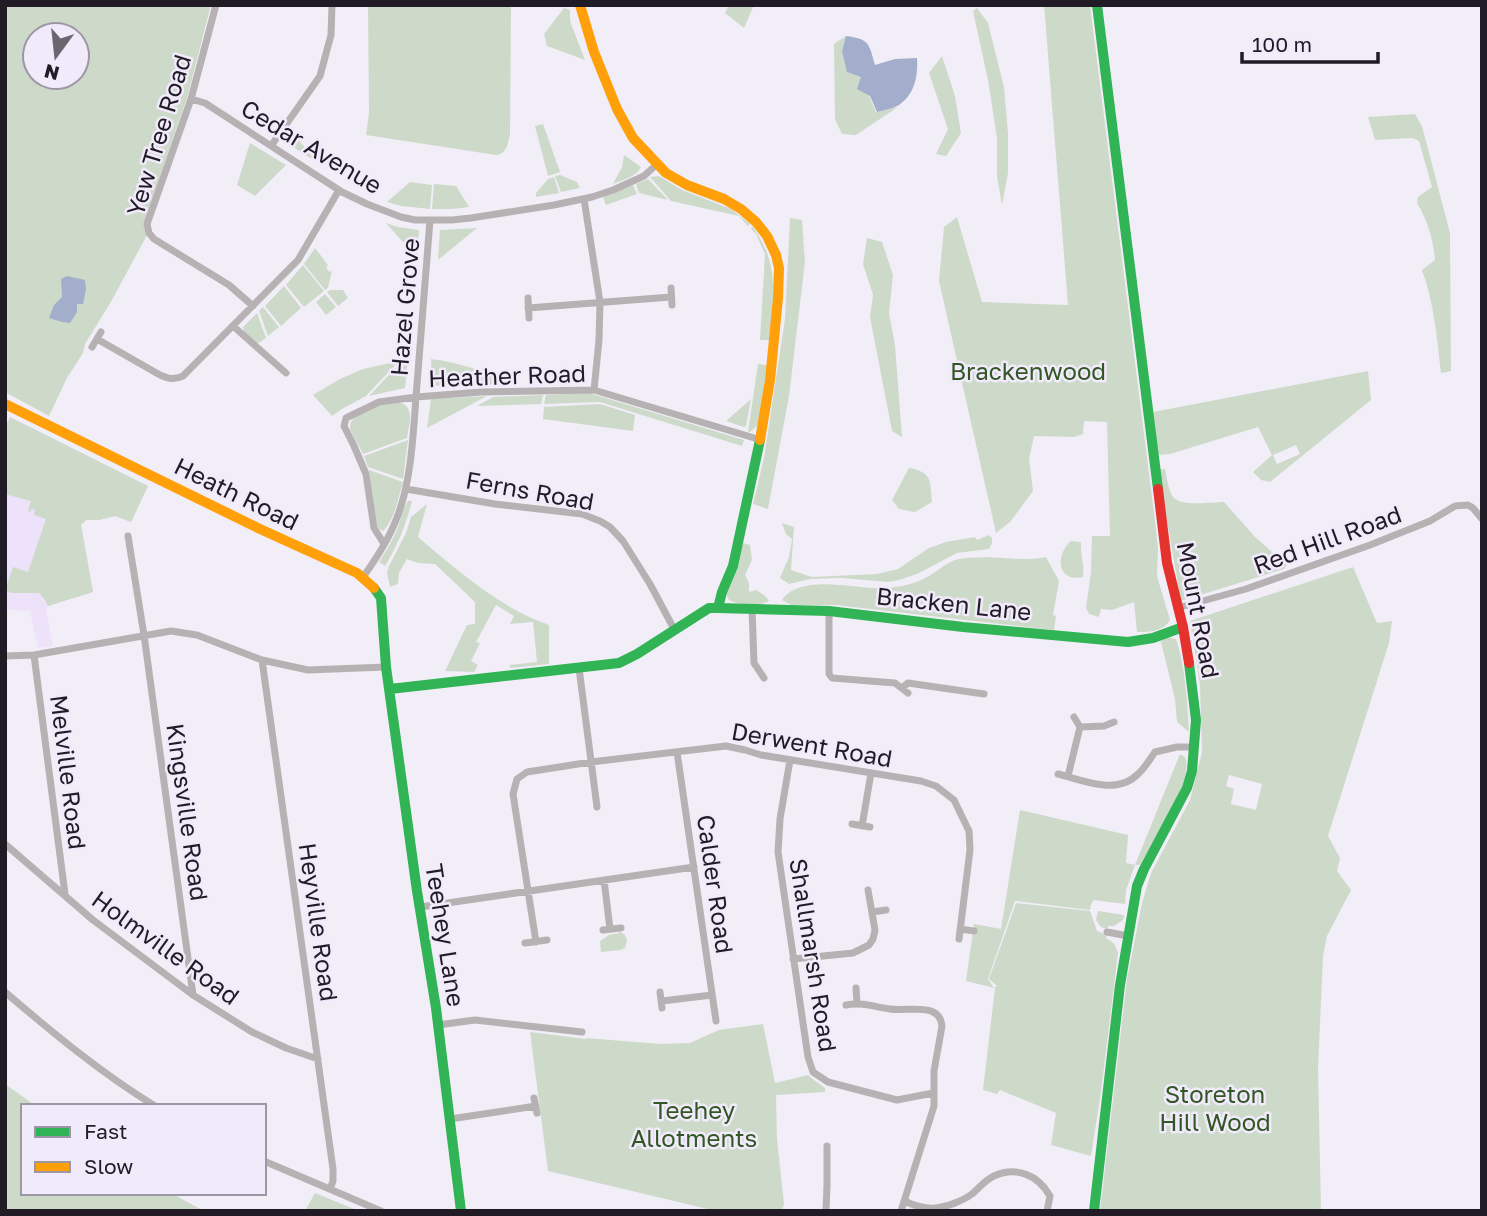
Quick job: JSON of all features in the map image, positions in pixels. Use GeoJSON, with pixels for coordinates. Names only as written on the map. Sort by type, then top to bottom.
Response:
{"type":"FeatureCollection","features":[{"type":"Feature","properties":{"kind":"street","name":"Yew Tree Road"},"geometry":{"type":"LineString","coordinates":[[216,5],[191,99],[147,224],[149,233],[161,244],[229,285],[254,306]]}},
{"type":"Feature","properties":{"kind":"street"},"geometry":{"type":"LineString","coordinates":[[271,146],[320,76],[331,35],[332,5]]}},
{"type":"Feature","properties":{"kind":"street"},"geometry":{"type":"LineString","coordinates":[[390,689],[619,663],[709,608],[718,608],[733,566],[761,440],[770,380],[778,298],[779,268],[776,255],[767,236],[741,209],[666,173],[632,138],[594,52],[580,5]]}},
{"type":"Feature","properties":{"kind":"street","name":"Mount Road"},"geometry":{"type":"LineString","coordinates":[[1094,1211],[1120,985],[1137,886],[1187,788],[1192,771],[1196,720],[1183,627],[1165,551],[1097,5]]}},
{"type":"Feature","properties":{"kind":"street","name":"Cedar Avenue"},"geometry":{"type":"LineString","coordinates":[[191,99],[205,103],[339,190],[389,213],[415,220],[471,218],[584,199],[613,190],[643,176],[657,164]]}},
{"type":"Feature","properties":{"kind":"street"},"geometry":{"type":"LineString","coordinates":[[92,347],[99,335],[160,375],[176,379],[187,372],[299,259],[339,190]]}},
{"type":"Feature","properties":{"kind":"street"},"geometry":{"type":"LineString","coordinates":[[584,199],[600,302],[594,390]]}},
{"type":"Feature","properties":{"kind":"street","name":"Hazel Grove"},"geometry":{"type":"LineString","coordinates":[[363,577],[396,521],[406,489],[430,220]]}},
{"type":"Feature","properties":{"kind":"street"},"geometry":{"type":"LineString","coordinates":[[528,307],[671,296]]}},
{"type":"Feature","properties":{"kind":"street"},"geometry":{"type":"LineString","coordinates":[[528,298],[529,317]]}},
{"type":"Feature","properties":{"kind":"street"},"geometry":{"type":"LineString","coordinates":[[233,326],[286,373]]}},
{"type":"Feature","properties":{"kind":"street","name":"Heather Road"},"geometry":{"type":"LineString","coordinates":[[384,544],[374,528],[366,474],[344,426],[346,418],[379,402],[481,392],[594,390],[761,440]]}},
{"type":"Feature","properties":{"kind":"street","name":"Heath Road"},"geometry":{"type":"LineString","coordinates":[[5,404],[363,577]]}},
{"type":"Feature","properties":{"kind":"street","name":"Ferns Road"},"geometry":{"type":"LineString","coordinates":[[406,489],[582,514],[600,521],[623,541],[674,629]]}},
{"type":"Feature","properties":{"kind":"street","name":"Red Hill Road"},"geometry":{"type":"LineString","coordinates":[[1177,608],[1245,589],[1370,545],[1430,521],[1455,506],[1468,505],[1482,519]]}},
{"type":"Feature","properties":{"kind":"street","name":"Kingsville Road"},"geometry":{"type":"LineString","coordinates":[[128,536],[194,995]]}},
{"type":"Feature","properties":{"kind":"street"},"geometry":{"type":"LineString","coordinates":[[5,656],[34,654],[171,631],[197,635],[284,666],[308,670],[386,667],[381,598],[363,577]]}},
{"type":"Feature","properties":{"kind":"street","name":"Bracken Lane"},"geometry":{"type":"LineString","coordinates":[[718,608],[829,611],[1128,642],[1153,638],[1183,627]]}},
{"type":"Feature","properties":{"kind":"street"},"geometry":{"type":"LineString","coordinates":[[752,608],[754,663],[764,678]]}},
{"type":"Feature","properties":{"kind":"street"},"geometry":{"type":"LineString","coordinates":[[829,611],[829,674],[832,678],[895,683],[905,690],[908,683],[984,694]]}},
{"type":"Feature","properties":{"kind":"street","name":"Melville Road"},"geometry":{"type":"LineString","coordinates":[[34,654],[65,895]]}},
{"type":"Feature","properties":{"kind":"street","name":"Heyville Road"},"geometry":{"type":"LineString","coordinates":[[262,660],[333,1170],[330,1189]]}},
{"type":"Feature","properties":{"kind":"street","name":"Teehey Lane"},"geometry":{"type":"LineString","coordinates":[[386,667],[438,1025],[461,1211]]}},
{"type":"Feature","properties":{"kind":"street"},"geometry":{"type":"LineString","coordinates":[[579,668],[596,807]]}},
{"type":"Feature","properties":{"kind":"street"},"geometry":{"type":"LineString","coordinates":[[1068,776],[1080,727],[1074,717]]}},
{"type":"Feature","properties":{"kind":"street"},"geometry":{"type":"LineString","coordinates":[[1080,727],[1110,726]]}},
{"type":"Feature","properties":{"kind":"street","name":"Derwent Road"},"geometry":{"type":"LineString","coordinates":[[529,892],[513,794],[517,779],[527,772],[726,746],[790,760],[921,781],[936,786],[954,800],[970,836],[959,939]]}},
{"type":"Feature","properties":{"kind":"street"},"geometry":{"type":"LineString","coordinates":[[1058,774],[1115,785],[1128,782],[1138,775],[1155,752],[1177,747],[1195,747]]}},
{"type":"Feature","properties":{"kind":"street","name":"Calder Road"},"geometry":{"type":"LineString","coordinates":[[677,752],[716,1021]]}},
{"type":"Feature","properties":{"kind":"street","name":"Shallmarsh Road"},"geometry":{"type":"LineString","coordinates":[[790,760],[779,828],[778,852],[808,1057],[813,1072],[828,1082],[897,1100],[933,1093]]}},
{"type":"Feature","properties":{"kind":"street"},"geometry":{"type":"LineString","coordinates":[[852,824],[866,826],[870,773]]}},
{"type":"Feature","properties":{"kind":"street","name":"Holmville Road"},"geometry":{"type":"LineString","coordinates":[[5,844],[115,937],[194,995],[252,1032],[318,1059]]}},
{"type":"Feature","properties":{"kind":"street"},"geometry":{"type":"LineString","coordinates":[[420,907],[694,867]]}},
{"type":"Feature","properties":{"kind":"street"},"geometry":{"type":"LineString","coordinates":[[604,880],[606,929],[621,928]]}},
{"type":"Feature","properties":{"kind":"street"},"geometry":{"type":"LineString","coordinates":[[793,959],[853,953],[869,945],[875,930],[868,890]]}},
{"type":"Feature","properties":{"kind":"street"},"geometry":{"type":"LineString","coordinates":[[529,892],[536,942]]}},
{"type":"Feature","properties":{"kind":"street"},"geometry":{"type":"LineString","coordinates":[[872,912],[886,910]]}},
{"type":"Feature","properties":{"kind":"street"},"geometry":{"type":"LineString","coordinates":[[961,929],[974,931]]}},
{"type":"Feature","properties":{"kind":"street"},"geometry":{"type":"LineString","coordinates":[[1107,932],[1128,936]]}},
{"type":"Feature","properties":{"kind":"street"},"geometry":{"type":"LineString","coordinates":[[525,943],[547,940]]}},
{"type":"Feature","properties":{"kind":"street"},"geometry":{"type":"LineString","coordinates":[[856,988],[857,1003]]}},
{"type":"Feature","properties":{"kind":"street"},"geometry":{"type":"LineString","coordinates":[[5,992],[79,1054],[152,1104]]}},
{"type":"Feature","properties":{"kind":"street"},"geometry":{"type":"LineString","coordinates":[[660,992],[662,1005],[712,995]]}},
{"type":"Feature","properties":{"kind":"street"},"geometry":{"type":"LineString","coordinates":[[846,1005],[857,1003],[889,1009],[923,1009],[942,1019],[934,1071],[934,1106],[901,1211]]}},
{"type":"Feature","properties":{"kind":"street"},"geometry":{"type":"LineString","coordinates":[[438,1025],[475,1020],[582,1032]]}},
{"type":"Feature","properties":{"kind":"street"},"geometry":{"type":"LineString","coordinates":[[450,1119],[536,1106]]}},
{"type":"Feature","properties":{"kind":"street"},"geometry":{"type":"LineString","coordinates":[[826,1211],[827,1146]]}},
{"type":"Feature","properties":{"kind":"street"},"geometry":{"type":"LineString","coordinates":[[266,1162],[381,1211]]}},
{"type":"Feature","properties":{"kind":"street"},"geometry":{"type":"LineString","coordinates":[[904,1201],[934,1208],[945,1206],[968,1196],[993,1177],[1012,1172],[1024,1173],[1044,1186],[1050,1196],[1047,1211]]}},
{"type":"Feature","properties":{"kind":"shaded area"},"geometry":{"type":"Polygon","coordinates":[[[10,417],[148,486],[131,522],[115,516],[86,520],[81,525],[93,592],[48,606],[46,609],[53,646],[38,648],[30,611],[8,610],[5,604],[5,427],[10,417]]]}},
{"type":"Feature","properties":{"kind":"green space"},"geometry":{"type":"Polygon","coordinates":[[[5,5],[211,5],[187,98],[145,220],[147,235],[85,344],[83,353],[67,378],[49,416],[5,392],[5,5]]]}},
{"type":"Feature","properties":{"kind":"green space"},"geometry":{"type":"Polygon","coordinates":[[[368,5],[511,5],[510,134],[503,153],[496,155],[366,135],[369,113],[368,5]]]}},
{"type":"Feature","properties":{"kind":"green space"},"geometry":{"type":"Polygon","coordinates":[[[729,5],[754,5],[744,28],[725,13],[729,5]]]}},
{"type":"Feature","properties":{"kind":"green space","name":"Brackenwood"},"geometry":{"type":"Polygon","coordinates":[[[1044,5],[1090,5],[1155,521],[1157,576],[1170,620],[1164,627],[1151,631],[1137,632],[1134,602],[1112,610],[1101,609],[1099,617],[1089,614],[1086,608],[1092,536],[1110,536],[1107,422],[1084,421],[1083,434],[1074,437],[1034,436],[1029,459],[1033,491],[1010,522],[996,533],[939,281],[944,227],[957,217],[982,302],[1068,305],[1044,5]]]}},
{"type":"Feature","properties":{"kind":"green space"},"geometry":{"type":"Polygon","coordinates":[[[564,8],[570,10],[570,21],[585,60],[547,46],[544,34],[564,8]]]}},
{"type":"Feature","properties":{"kind":"green space"},"geometry":{"type":"Polygon","coordinates":[[[977,8],[988,23],[1004,87],[1008,173],[1002,205],[997,176],[997,138],[973,11],[977,8]]]}},
{"type":"Feature","properties":{"kind":"green space"},"geometry":{"type":"Polygon","coordinates":[[[846,36],[842,51],[861,77],[876,112],[898,107],[856,135],[842,134],[835,119],[834,44],[846,36]]]}},
{"type":"Feature","properties":{"kind":"green space"},"geometry":{"type":"Polygon","coordinates":[[[942,56],[955,96],[961,133],[946,156],[936,154],[948,129],[929,73],[942,56]]]}},
{"type":"Feature","properties":{"kind":"green space"},"geometry":{"type":"Polygon","coordinates":[[[1415,114],[1422,126],[1450,233],[1451,371],[1441,373],[1432,308],[1422,270],[1435,260],[1429,230],[1417,203],[1418,197],[1432,187],[1419,141],[1412,138],[1375,140],[1368,117],[1415,114]]]}},
{"type":"Feature","properties":{"kind":"green space"},"geometry":{"type":"Polygon","coordinates":[[[543,124],[560,172],[548,176],[535,126],[543,124]]]}},
{"type":"Feature","properties":{"kind":"green space"},"geometry":{"type":"Polygon","coordinates":[[[293,133],[315,160],[315,161],[287,143],[293,133]]]}},
{"type":"Feature","properties":{"kind":"green space"},"geometry":{"type":"Polygon","coordinates":[[[250,143],[286,165],[255,196],[237,185],[250,143]]]}},
{"type":"Feature","properties":{"kind":"green space"},"geometry":{"type":"Polygon","coordinates":[[[624,155],[641,167],[633,176],[613,184],[622,167],[624,155]]]}},
{"type":"Feature","properties":{"kind":"green space"},"geometry":{"type":"Polygon","coordinates":[[[560,175],[577,182],[580,188],[561,192],[555,176],[560,175]]]}},
{"type":"Feature","properties":{"kind":"green space"},"geometry":{"type":"Polygon","coordinates":[[[659,176],[682,190],[731,209],[750,224],[748,226],[739,216],[671,201],[650,177],[659,176]]]}},
{"type":"Feature","properties":{"kind":"green space"},"geometry":{"type":"Polygon","coordinates":[[[554,177],[559,193],[536,197],[536,193],[548,179],[554,177]]]}},
{"type":"Feature","properties":{"kind":"green space"},"geometry":{"type":"Polygon","coordinates":[[[648,179],[668,200],[639,193],[636,184],[648,179]]]}},
{"type":"Feature","properties":{"kind":"green space"},"geometry":{"type":"Polygon","coordinates":[[[410,182],[432,185],[430,209],[387,202],[410,182]]]}},
{"type":"Feature","properties":{"kind":"green space"},"geometry":{"type":"Polygon","coordinates":[[[434,184],[456,186],[469,207],[432,209],[434,184]]]}},
{"type":"Feature","properties":{"kind":"green space"},"geometry":{"type":"Polygon","coordinates":[[[633,185],[637,194],[606,205],[603,197],[633,185]]]}},
{"type":"Feature","properties":{"kind":"green space"},"geometry":{"type":"Polygon","coordinates":[[[790,218],[802,220],[805,262],[789,396],[768,509],[753,504],[764,458],[785,319],[790,218]]]}},
{"type":"Feature","properties":{"kind":"green space"},"geometry":{"type":"Polygon","coordinates":[[[386,223],[419,230],[417,258],[386,223]]]}},
{"type":"Feature","properties":{"kind":"green space"},"geometry":{"type":"Polygon","coordinates":[[[752,226],[767,254],[773,281],[769,340],[760,340],[765,254],[751,229],[752,226]]]}},
{"type":"Feature","properties":{"kind":"green space"},"geometry":{"type":"Polygon","coordinates":[[[477,228],[438,260],[440,230],[477,228]]]}},
{"type":"Feature","properties":{"kind":"green space"},"geometry":{"type":"Polygon","coordinates":[[[867,238],[882,242],[893,275],[889,313],[895,345],[902,437],[892,431],[870,317],[873,295],[863,264],[867,238]]]}},
{"type":"Feature","properties":{"kind":"green space"},"geometry":{"type":"Polygon","coordinates":[[[315,248],[328,265],[326,268],[330,272],[332,270],[328,288],[325,290],[304,264],[315,248]]]}},
{"type":"Feature","properties":{"kind":"green space"},"geometry":{"type":"Polygon","coordinates":[[[303,265],[324,291],[304,307],[286,285],[303,265]]]}},
{"type":"Feature","properties":{"kind":"green space"},"geometry":{"type":"Polygon","coordinates":[[[284,286],[301,308],[281,326],[265,306],[284,286]]]}},
{"type":"Feature","properties":{"kind":"green space"},"geometry":{"type":"Polygon","coordinates":[[[343,290],[348,298],[338,306],[327,292],[343,290]]]}},
{"type":"Feature","properties":{"kind":"green space"},"geometry":{"type":"Polygon","coordinates":[[[325,294],[336,307],[326,315],[316,302],[325,294]]]}},
{"type":"Feature","properties":{"kind":"green space"},"geometry":{"type":"Polygon","coordinates":[[[263,307],[279,327],[268,336],[259,311],[263,307]]]}},
{"type":"Feature","properties":{"kind":"green space"},"geometry":{"type":"Polygon","coordinates":[[[257,313],[266,338],[257,344],[244,333],[243,327],[257,313]]]}},
{"type":"Feature","properties":{"kind":"green space"},"geometry":{"type":"Polygon","coordinates":[[[408,359],[405,388],[369,396],[403,360],[408,359]]]}},
{"type":"Feature","properties":{"kind":"green space"},"geometry":{"type":"Polygon","coordinates":[[[431,359],[466,366],[499,377],[499,384],[432,386],[431,359]]]}},
{"type":"Feature","properties":{"kind":"green space"},"geometry":{"type":"Polygon","coordinates":[[[399,361],[366,396],[332,416],[313,395],[363,369],[399,361]]]}},
{"type":"Feature","properties":{"kind":"green space"},"geometry":{"type":"Polygon","coordinates":[[[758,364],[767,365],[759,420],[757,426],[748,432],[758,364]]]}},
{"type":"Feature","properties":{"kind":"green space"},"geometry":{"type":"Polygon","coordinates":[[[1368,371],[1371,400],[1270,482],[1261,480],[1253,472],[1272,455],[1258,427],[1170,454],[1157,455],[1153,412],[1368,371]],[[1296,445],[1273,455],[1277,464],[1300,454],[1296,445]]]}},
{"type":"Feature","properties":{"kind":"green space"},"geometry":{"type":"Polygon","coordinates":[[[589,393],[744,440],[742,446],[600,402],[544,404],[546,395],[589,393]]]}},
{"type":"Feature","properties":{"kind":"green space"},"geometry":{"type":"Polygon","coordinates":[[[543,395],[541,404],[477,406],[493,397],[543,395]]]}},
{"type":"Feature","properties":{"kind":"green space"},"geometry":{"type":"Polygon","coordinates":[[[487,396],[427,428],[431,399],[487,396]]]}},
{"type":"Feature","properties":{"kind":"green space"},"geometry":{"type":"Polygon","coordinates":[[[751,399],[746,426],[726,421],[751,399]]]}},
{"type":"Feature","properties":{"kind":"green space"},"geometry":{"type":"Polygon","coordinates":[[[398,402],[404,404],[409,411],[407,438],[363,454],[351,431],[351,422],[369,409],[398,402]]]}},
{"type":"Feature","properties":{"kind":"green space"},"geometry":{"type":"Polygon","coordinates":[[[600,404],[635,415],[633,431],[543,419],[544,407],[600,404]]]}},
{"type":"Feature","properties":{"kind":"green space"},"geometry":{"type":"Polygon","coordinates":[[[10,417],[148,486],[131,522],[115,516],[86,520],[81,525],[93,592],[48,606],[39,593],[12,593],[5,590],[13,567],[28,572],[46,519],[34,515],[35,510],[28,511],[31,501],[5,494],[5,427],[10,417]]]}},
{"type":"Feature","properties":{"kind":"green space"},"geometry":{"type":"Polygon","coordinates":[[[408,440],[403,479],[368,467],[364,456],[408,440]]]}},
{"type":"Feature","properties":{"kind":"green space"},"geometry":{"type":"Polygon","coordinates":[[[909,468],[926,475],[931,489],[932,502],[915,512],[899,509],[892,500],[909,468]]]}},
{"type":"Feature","properties":{"kind":"green space"},"geometry":{"type":"Polygon","coordinates":[[[1158,469],[1165,469],[1170,491],[1177,500],[1189,503],[1224,502],[1255,537],[1287,565],[1284,569],[1181,601],[1158,469]]]}},
{"type":"Feature","properties":{"kind":"green space"},"geometry":{"type":"Polygon","coordinates":[[[369,470],[403,482],[393,514],[383,531],[377,525],[369,470]]]}},
{"type":"Feature","properties":{"kind":"green space"},"geometry":{"type":"Polygon","coordinates":[[[408,501],[412,501],[404,527],[385,566],[379,562],[394,536],[408,501]]]}},
{"type":"Feature","properties":{"kind":"green space"},"geometry":{"type":"Polygon","coordinates":[[[427,504],[418,537],[493,596],[522,614],[549,625],[549,664],[510,668],[510,665],[537,662],[533,622],[510,624],[514,616],[496,605],[476,642],[480,643],[471,661],[478,665],[474,672],[445,671],[467,625],[475,624],[475,602],[435,564],[407,559],[399,573],[398,584],[390,587],[387,573],[411,517],[427,504]]]}},
{"type":"Feature","properties":{"kind":"green space"},"geometry":{"type":"Polygon","coordinates":[[[782,523],[794,527],[791,570],[812,577],[877,574],[898,569],[929,548],[946,542],[975,537],[977,540],[989,535],[992,543],[989,549],[957,553],[917,574],[899,580],[888,582],[842,578],[810,579],[789,584],[780,578],[789,557],[792,539],[786,534],[782,523]]]}},
{"type":"Feature","properties":{"kind":"green space"},"geometry":{"type":"Polygon","coordinates":[[[1071,541],[1081,542],[1083,577],[1068,576],[1061,567],[1062,554],[1071,541]]]}},
{"type":"Feature","properties":{"kind":"green space"},"geometry":{"type":"Polygon","coordinates":[[[743,543],[750,545],[752,560],[745,575],[749,592],[756,590],[764,595],[769,601],[765,603],[738,603],[729,600],[726,593],[743,543]]]}},
{"type":"Feature","properties":{"kind":"green space"},"geometry":{"type":"Polygon","coordinates":[[[1046,557],[1059,581],[1053,615],[1056,616],[1054,630],[835,605],[791,605],[782,600],[791,592],[816,584],[874,588],[902,586],[931,575],[955,560],[1046,557]]]}},
{"type":"Feature","properties":{"kind":"green space","name":"Storeton Hill Wood"},"geometry":{"type":"Polygon","coordinates":[[[1353,567],[1377,623],[1392,621],[1389,643],[1328,836],[1340,858],[1337,871],[1351,890],[1327,936],[1323,956],[1318,1069],[1321,1211],[1100,1211],[1127,979],[1142,903],[1151,873],[1190,800],[1202,752],[1200,685],[1190,621],[1353,567]],[[1229,775],[1226,786],[1234,789],[1231,804],[1256,810],[1262,784],[1229,775]]]}},
{"type":"Feature","properties":{"kind":"green space"},"geometry":{"type":"Polygon","coordinates":[[[1166,637],[1176,639],[1182,662],[1189,732],[1177,722],[1175,699],[1161,642],[1166,637]]]}},
{"type":"Feature","properties":{"kind":"green space"},"geometry":{"type":"Polygon","coordinates":[[[1180,754],[1185,757],[1186,767],[1178,795],[1140,865],[1135,865],[1180,754]]]}},
{"type":"Feature","properties":{"kind":"green space"},"geometry":{"type":"Polygon","coordinates":[[[1020,810],[1128,835],[1126,863],[1135,865],[1126,890],[1125,904],[1094,900],[1090,910],[1015,901],[988,979],[994,988],[966,981],[974,924],[1001,929],[1020,810]]]}},
{"type":"Feature","properties":{"kind":"green space"},"geometry":{"type":"Polygon","coordinates":[[[1016,903],[1090,911],[1097,931],[1107,935],[1106,939],[1115,946],[1118,953],[1091,1156],[1051,1145],[1056,1113],[1000,1090],[997,1094],[983,1090],[994,988],[997,986],[989,979],[1016,903]]]}},
{"type":"Feature","properties":{"kind":"green space"},"geometry":{"type":"Polygon","coordinates":[[[1098,911],[1124,915],[1123,920],[1114,926],[1108,926],[1107,929],[1101,927],[1096,920],[1098,911]]]}},
{"type":"Feature","properties":{"kind":"green space"},"geometry":{"type":"Polygon","coordinates":[[[619,931],[627,940],[625,948],[601,952],[600,941],[619,931]]]}},
{"type":"Feature","properties":{"kind":"green space","name":"Teehey Allotments"},"geometry":{"type":"Polygon","coordinates":[[[763,1024],[775,1083],[808,1075],[825,1088],[825,1092],[776,1095],[777,1139],[784,1204],[782,1211],[716,1211],[548,1171],[530,1032],[661,1044],[690,1043],[719,1030],[763,1024]]]}},
{"type":"Feature","properties":{"kind":"green space"},"geometry":{"type":"Polygon","coordinates":[[[5,1084],[33,1104],[21,1104],[21,1195],[175,1195],[204,1211],[5,1211],[5,1084]]]}},
{"type":"Feature","properties":{"kind":"green space"},"geometry":{"type":"Polygon","coordinates":[[[315,1193],[359,1211],[305,1211],[315,1193]]]}},
{"type":"Feature","properties":{"kind":"water"},"geometry":{"type":"Polygon","coordinates":[[[846,36],[860,39],[867,44],[875,65],[895,59],[917,58],[914,84],[904,101],[894,108],[877,112],[870,96],[857,89],[861,77],[847,72],[842,51],[846,36]]]}},
{"type":"Feature","properties":{"kind":"water"},"geometry":{"type":"Polygon","coordinates":[[[67,276],[85,280],[86,289],[83,304],[77,304],[77,312],[70,323],[49,318],[54,305],[62,297],[61,279],[67,276]]]}},
{"type":"Feature","properties":{"kind":"traffic: fast"},"geometry":{"type":"LineString","coordinates":[[1097,5],[1158,489]]}},
{"type":"Feature","properties":{"kind":"traffic: fast"},"geometry":{"type":"LineString","coordinates":[[390,689],[619,663],[709,608],[718,608],[733,566],[760,440]]}},
{"type":"Feature","properties":{"kind":"traffic: fast"},"geometry":{"type":"LineString","coordinates":[[374,588],[381,598],[386,667],[436,1008],[461,1211]]}},
{"type":"Feature","properties":{"kind":"traffic: fast"},"geometry":{"type":"LineString","coordinates":[[718,608],[829,611],[1128,642],[1153,638],[1183,627]]}},
{"type":"Feature","properties":{"kind":"traffic: fast"},"geometry":{"type":"LineString","coordinates":[[1094,1211],[1120,985],[1137,886],[1187,788],[1192,771],[1196,720],[1189,663]]}},
{"type":"Feature","properties":{"kind":"traffic: slow"},"geometry":{"type":"LineString","coordinates":[[580,5],[594,52],[617,109],[633,138],[666,173],[741,209],[767,236],[776,255],[779,268],[778,298],[770,380],[760,440]]}},
{"type":"Feature","properties":{"kind":"traffic: slow"},"geometry":{"type":"LineString","coordinates":[[5,404],[260,529],[357,573],[374,588]]}},
{"type":"Feature","properties":{"kind":"traffic: jam"},"geometry":{"type":"LineString","coordinates":[[1158,489],[1167,563],[1189,663]]}}]}
